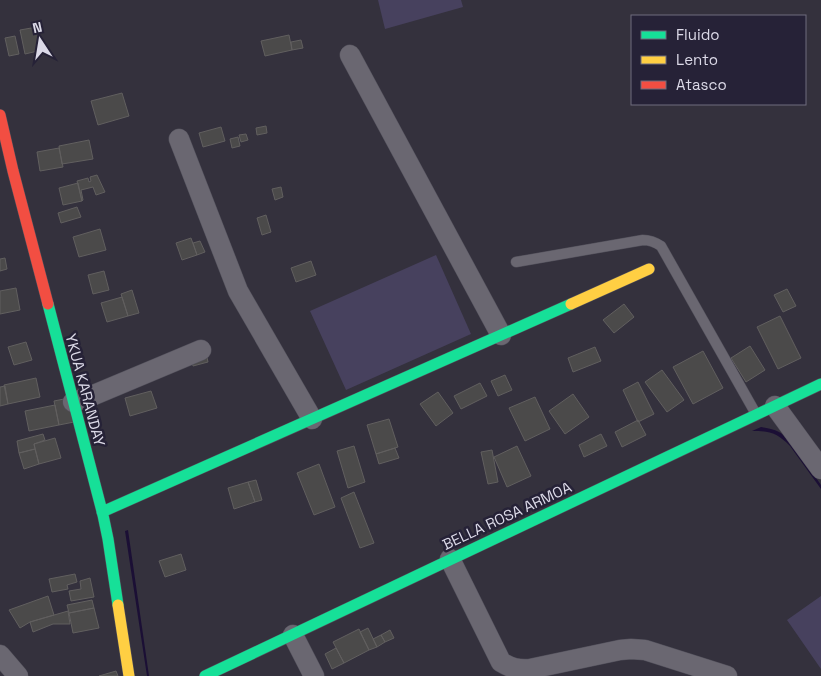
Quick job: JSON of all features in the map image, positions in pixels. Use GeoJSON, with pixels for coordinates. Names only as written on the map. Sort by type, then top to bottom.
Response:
{"type":"FeatureCollection","features":[{"type":"Feature","properties":{"kind":"street"},"geometry":{"type":"LineString","coordinates":[[350,55],[502,335]]}},
{"type":"Feature","properties":{"kind":"street","name":"YKUA KARANDAY"},"geometry":{"type":"LineString","coordinates":[[0,115],[102,512],[108,539],[129,676]]}},
{"type":"Feature","properties":{"kind":"street"},"geometry":{"type":"LineString","coordinates":[[179,139],[238,291],[312,419]]}},
{"type":"Feature","properties":{"kind":"street"},"geometry":{"type":"LineString","coordinates":[[102,512],[649,269]]}},
{"type":"Feature","properties":{"kind":"street"},"geometry":{"type":"LineString","coordinates":[[73,402],[201,350]]}},
{"type":"Feature","properties":{"kind":"street","name":"BELLA ROSA ARMOA"},"geometry":{"type":"LineString","coordinates":[[205,676],[821,384]]}},
{"type":"Feature","properties":{"kind":"street"},"geometry":{"type":"LineString","coordinates":[[775,406],[821,469]]}},
{"type":"Feature","properties":{"kind":"street"},"geometry":{"type":"LineString","coordinates":[[450,559],[501,662],[510,668],[530,669],[631,649],[645,650],[726,676]]}},
{"type":"Feature","properties":{"kind":"street"},"geometry":{"type":"LineString","coordinates":[[292,635],[314,676]]}},
{"type":"Feature","properties":{"kind":"street"},"geometry":{"type":"LineString","coordinates":[[0,655],[18,676]]}},
{"type":"Feature","properties":{"kind":"lane"},"geometry":{"type":"LineString","coordinates":[[516,262],[643,240],[655,242],[661,246],[756,414]]}},
{"type":"Feature","properties":{"kind":"shaded area"},"geometry":{"type":"Polygon","coordinates":[[[378,0],[461,0],[463,7],[385,29],[378,0]]]}},
{"type":"Feature","properties":{"kind":"shaded area"},"geometry":{"type":"Polygon","coordinates":[[[436,255],[471,334],[346,390],[310,311],[436,255]]]}},
{"type":"Feature","properties":{"kind":"shaded area"},"geometry":{"type":"Polygon","coordinates":[[[761,427],[777,431],[790,441],[821,485],[821,489],[790,446],[773,434],[752,431],[761,427]]]}},
{"type":"Feature","properties":{"kind":"shaded area"},"geometry":{"type":"Polygon","coordinates":[[[128,530],[149,676],[147,676],[125,531],[128,530]]]}},
{"type":"Feature","properties":{"kind":"shaded area"},"geometry":{"type":"Polygon","coordinates":[[[821,596],[821,669],[787,620],[821,596]]]}},
{"type":"Feature","properties":{"kind":"building"},"geometry":{"type":"Polygon","coordinates":[[[37,27],[42,50],[25,54],[20,30],[37,27]]]}},
{"type":"Feature","properties":{"kind":"building"},"geometry":{"type":"Polygon","coordinates":[[[289,35],[292,50],[265,56],[261,41],[289,35]]]}},
{"type":"Feature","properties":{"kind":"building"},"geometry":{"type":"Polygon","coordinates":[[[15,36],[19,54],[9,56],[5,38],[15,36]]]}},
{"type":"Feature","properties":{"kind":"building"},"geometry":{"type":"Polygon","coordinates":[[[301,40],[303,48],[292,50],[291,42],[301,40]]]}},
{"type":"Feature","properties":{"kind":"building"},"geometry":{"type":"Polygon","coordinates":[[[122,93],[129,116],[98,125],[91,101],[122,93]]]}},
{"type":"Feature","properties":{"kind":"building"},"geometry":{"type":"Polygon","coordinates":[[[266,126],[267,133],[257,135],[256,128],[266,126]]]}},
{"type":"Feature","properties":{"kind":"building"},"geometry":{"type":"Polygon","coordinates":[[[221,127],[225,141],[203,147],[199,133],[221,127]]]}},
{"type":"Feature","properties":{"kind":"building"},"geometry":{"type":"Polygon","coordinates":[[[246,134],[248,140],[241,142],[239,135],[246,134]]]}},
{"type":"Feature","properties":{"kind":"building"},"geometry":{"type":"Polygon","coordinates":[[[238,137],[240,146],[232,148],[230,139],[238,137]]]}},
{"type":"Feature","properties":{"kind":"building"},"geometry":{"type":"Polygon","coordinates":[[[89,140],[93,159],[62,164],[59,146],[89,140]]]}},
{"type":"Feature","properties":{"kind":"building"},"geometry":{"type":"Polygon","coordinates":[[[59,148],[63,167],[40,171],[37,152],[59,148]]]}},
{"type":"Feature","properties":{"kind":"building"},"geometry":{"type":"Polygon","coordinates":[[[97,175],[105,192],[96,195],[93,187],[81,190],[82,201],[77,181],[88,178],[89,182],[91,181],[90,177],[97,175]]]}},
{"type":"Feature","properties":{"kind":"building"},"geometry":{"type":"Polygon","coordinates":[[[78,183],[82,201],[63,205],[59,188],[78,183]]]}},
{"type":"Feature","properties":{"kind":"building"},"geometry":{"type":"Polygon","coordinates":[[[281,187],[283,197],[275,200],[272,189],[281,187]]]}},
{"type":"Feature","properties":{"kind":"building"},"geometry":{"type":"Polygon","coordinates":[[[77,207],[81,217],[61,223],[58,213],[77,207]]]}},
{"type":"Feature","properties":{"kind":"building"},"geometry":{"type":"Polygon","coordinates":[[[266,215],[271,232],[262,235],[257,218],[266,215]]]}},
{"type":"Feature","properties":{"kind":"building"},"geometry":{"type":"Polygon","coordinates":[[[100,229],[106,250],[79,257],[73,237],[100,229]]]}},
{"type":"Feature","properties":{"kind":"building"},"geometry":{"type":"Polygon","coordinates":[[[191,238],[197,255],[182,260],[176,243],[191,238]]]}},
{"type":"Feature","properties":{"kind":"building"},"geometry":{"type":"Polygon","coordinates":[[[200,241],[205,252],[197,255],[193,243],[200,241]]]}},
{"type":"Feature","properties":{"kind":"building"},"geometry":{"type":"Polygon","coordinates":[[[5,258],[7,269],[0,271],[0,259],[5,258]]]}},
{"type":"Feature","properties":{"kind":"building"},"geometry":{"type":"Polygon","coordinates":[[[311,261],[316,275],[296,282],[291,268],[311,261]]]}},
{"type":"Feature","properties":{"kind":"building"},"geometry":{"type":"Polygon","coordinates":[[[104,271],[109,290],[93,294],[88,275],[104,271]]]}},
{"type":"Feature","properties":{"kind":"building"},"geometry":{"type":"Polygon","coordinates":[[[16,288],[20,310],[0,314],[0,291],[16,288]]]}},
{"type":"Feature","properties":{"kind":"building"},"geometry":{"type":"Polygon","coordinates":[[[787,289],[796,306],[783,312],[774,295],[787,289]]]}},
{"type":"Feature","properties":{"kind":"building"},"geometry":{"type":"Polygon","coordinates":[[[132,290],[139,313],[128,316],[121,294],[132,290]]]}},
{"type":"Feature","properties":{"kind":"building"},"geometry":{"type":"Polygon","coordinates":[[[122,297],[128,316],[107,322],[101,303],[122,297]]]}},
{"type":"Feature","properties":{"kind":"building"},"geometry":{"type":"Polygon","coordinates":[[[624,304],[634,317],[614,333],[603,320],[624,304]]]}},
{"type":"Feature","properties":{"kind":"building"},"geometry":{"type":"Polygon","coordinates":[[[780,316],[801,358],[778,369],[757,327],[780,316]]]}},
{"type":"Feature","properties":{"kind":"building"},"geometry":{"type":"Polygon","coordinates":[[[26,342],[32,360],[14,365],[8,347],[26,342]]]}},
{"type":"Feature","properties":{"kind":"building"},"geometry":{"type":"Polygon","coordinates":[[[750,346],[765,370],[746,382],[731,358],[750,346]]]}},
{"type":"Feature","properties":{"kind":"building"},"geometry":{"type":"Polygon","coordinates":[[[595,347],[601,361],[573,372],[568,358],[595,347]]]}},
{"type":"Feature","properties":{"kind":"building"},"geometry":{"type":"Polygon","coordinates":[[[703,351],[723,388],[693,404],[673,367],[703,351]]]}},
{"type":"Feature","properties":{"kind":"building"},"geometry":{"type":"Polygon","coordinates":[[[206,353],[208,362],[193,366],[191,356],[206,353]]]}},
{"type":"Feature","properties":{"kind":"building"},"geometry":{"type":"Polygon","coordinates":[[[662,370],[684,400],[667,412],[645,382],[662,370]]]}},
{"type":"Feature","properties":{"kind":"building"},"geometry":{"type":"Polygon","coordinates":[[[505,375],[512,390],[498,396],[491,381],[505,375]]]}},
{"type":"Feature","properties":{"kind":"building"},"geometry":{"type":"Polygon","coordinates":[[[36,378],[40,397],[8,404],[4,385],[36,378]]]}},
{"type":"Feature","properties":{"kind":"building"},"geometry":{"type":"Polygon","coordinates":[[[638,382],[654,414],[638,422],[623,390],[638,382]]]}},
{"type":"Feature","properties":{"kind":"building"},"geometry":{"type":"Polygon","coordinates":[[[480,383],[487,396],[461,409],[454,396],[480,383]]]}},
{"type":"Feature","properties":{"kind":"building"},"geometry":{"type":"Polygon","coordinates":[[[5,386],[8,404],[0,406],[0,387],[5,386]]]}},
{"type":"Feature","properties":{"kind":"building"},"geometry":{"type":"Polygon","coordinates":[[[151,391],[157,408],[130,416],[125,398],[151,391]]]}},
{"type":"Feature","properties":{"kind":"building"},"geometry":{"type":"Polygon","coordinates":[[[438,392],[453,413],[436,426],[420,404],[438,392]]]}},
{"type":"Feature","properties":{"kind":"building"},"geometry":{"type":"Polygon","coordinates":[[[573,394],[589,417],[565,434],[549,411],[573,394]]]}},
{"type":"Feature","properties":{"kind":"building"},"geometry":{"type":"Polygon","coordinates":[[[535,397],[550,429],[525,441],[509,408],[535,397]]]}},
{"type":"Feature","properties":{"kind":"building"},"geometry":{"type":"Polygon","coordinates":[[[69,398],[74,422],[59,425],[54,401],[69,398]]]}},
{"type":"Feature","properties":{"kind":"building"},"geometry":{"type":"Polygon","coordinates":[[[55,405],[59,425],[29,431],[25,411],[55,405]]]}},
{"type":"Feature","properties":{"kind":"building"},"geometry":{"type":"Polygon","coordinates":[[[389,419],[398,447],[376,454],[367,425],[389,419]]]}},
{"type":"Feature","properties":{"kind":"building"},"geometry":{"type":"Polygon","coordinates":[[[638,420],[646,435],[622,447],[615,432],[638,420]]]}},
{"type":"Feature","properties":{"kind":"building"},"geometry":{"type":"Polygon","coordinates":[[[43,434],[45,440],[34,444],[35,449],[19,453],[17,441],[43,434]]]}},
{"type":"Feature","properties":{"kind":"building"},"geometry":{"type":"Polygon","coordinates":[[[601,434],[607,446],[584,457],[579,445],[601,434]]]}},
{"type":"Feature","properties":{"kind":"building"},"geometry":{"type":"Polygon","coordinates":[[[55,438],[61,458],[39,464],[34,444],[55,438]]]}},
{"type":"Feature","properties":{"kind":"building"},"geometry":{"type":"Polygon","coordinates":[[[354,446],[365,482],[348,488],[337,451],[354,446]]]}},
{"type":"Feature","properties":{"kind":"building"},"geometry":{"type":"Polygon","coordinates":[[[517,446],[531,476],[507,487],[494,457],[517,446]]]}},
{"type":"Feature","properties":{"kind":"building"},"geometry":{"type":"Polygon","coordinates":[[[395,448],[399,458],[379,464],[376,454],[395,448]]]}},
{"type":"Feature","properties":{"kind":"building"},"geometry":{"type":"Polygon","coordinates":[[[35,449],[39,464],[24,469],[19,453],[35,449]]]}},
{"type":"Feature","properties":{"kind":"building"},"geometry":{"type":"Polygon","coordinates":[[[492,450],[498,482],[488,484],[481,452],[492,450]]]}},
{"type":"Feature","properties":{"kind":"building"},"geometry":{"type":"Polygon","coordinates":[[[319,464],[335,507],[314,515],[297,473],[319,464]]]}},
{"type":"Feature","properties":{"kind":"building"},"geometry":{"type":"Polygon","coordinates":[[[256,480],[262,500],[255,502],[248,482],[256,480]]]}},
{"type":"Feature","properties":{"kind":"building"},"geometry":{"type":"Polygon","coordinates":[[[248,482],[255,502],[234,509],[228,488],[248,482]]]}},
{"type":"Feature","properties":{"kind":"building"},"geometry":{"type":"Polygon","coordinates":[[[354,492],[374,543],[360,548],[341,498],[354,492]]]}},
{"type":"Feature","properties":{"kind":"building"},"geometry":{"type":"Polygon","coordinates":[[[181,554],[186,570],[165,577],[159,561],[181,554]]]}},
{"type":"Feature","properties":{"kind":"building"},"geometry":{"type":"Polygon","coordinates":[[[75,574],[77,582],[67,585],[68,589],[52,592],[49,579],[75,574]]]}},
{"type":"Feature","properties":{"kind":"building"},"geometry":{"type":"Polygon","coordinates":[[[90,578],[94,597],[71,601],[69,591],[81,589],[80,581],[90,578]]]}},
{"type":"Feature","properties":{"kind":"building"},"geometry":{"type":"Polygon","coordinates":[[[48,596],[54,615],[30,622],[20,628],[9,610],[48,596]]]}},
{"type":"Feature","properties":{"kind":"building"},"geometry":{"type":"Polygon","coordinates":[[[92,600],[94,608],[69,613],[67,605],[92,600]]]}},
{"type":"Feature","properties":{"kind":"building"},"geometry":{"type":"Polygon","coordinates":[[[94,608],[99,628],[73,633],[69,613],[94,608]]]}},
{"type":"Feature","properties":{"kind":"building"},"geometry":{"type":"Polygon","coordinates":[[[68,611],[70,624],[53,624],[33,632],[30,622],[68,611]]]}},
{"type":"Feature","properties":{"kind":"building"},"geometry":{"type":"Polygon","coordinates":[[[368,628],[377,647],[369,650],[360,632],[368,628]]]}},
{"type":"Feature","properties":{"kind":"building"},"geometry":{"type":"Polygon","coordinates":[[[359,629],[369,650],[344,663],[333,642],[359,629]]]}},
{"type":"Feature","properties":{"kind":"building"},"geometry":{"type":"Polygon","coordinates":[[[390,630],[394,638],[385,642],[381,635],[390,630]]]}},
{"type":"Feature","properties":{"kind":"building"},"geometry":{"type":"Polygon","coordinates":[[[381,635],[385,642],[377,647],[373,639],[381,635]]]}},
{"type":"Feature","properties":{"kind":"building"},"geometry":{"type":"Polygon","coordinates":[[[336,648],[344,663],[332,669],[325,654],[336,648]]]}},
{"type":"Feature","properties":{"kind":"building"},"geometry":{"type":"Polygon","coordinates":[[[116,671],[118,676],[99,676],[116,671]]]}},
{"type":"Feature","properties":{"kind":"traffic: fast"},"geometry":{"type":"LineString","coordinates":[[48,304],[103,515],[118,605]]}},
{"type":"Feature","properties":{"kind":"traffic: fast"},"geometry":{"type":"LineString","coordinates":[[102,512],[571,304]]}},
{"type":"Feature","properties":{"kind":"traffic: fast"},"geometry":{"type":"LineString","coordinates":[[205,676],[821,384]]}},
{"type":"Feature","properties":{"kind":"traffic: slow"},"geometry":{"type":"LineString","coordinates":[[571,304],[649,269]]}},
{"type":"Feature","properties":{"kind":"traffic: slow"},"geometry":{"type":"LineString","coordinates":[[118,605],[129,676]]}},
{"type":"Feature","properties":{"kind":"traffic: jam"},"geometry":{"type":"LineString","coordinates":[[0,115],[48,304]]}}]}
